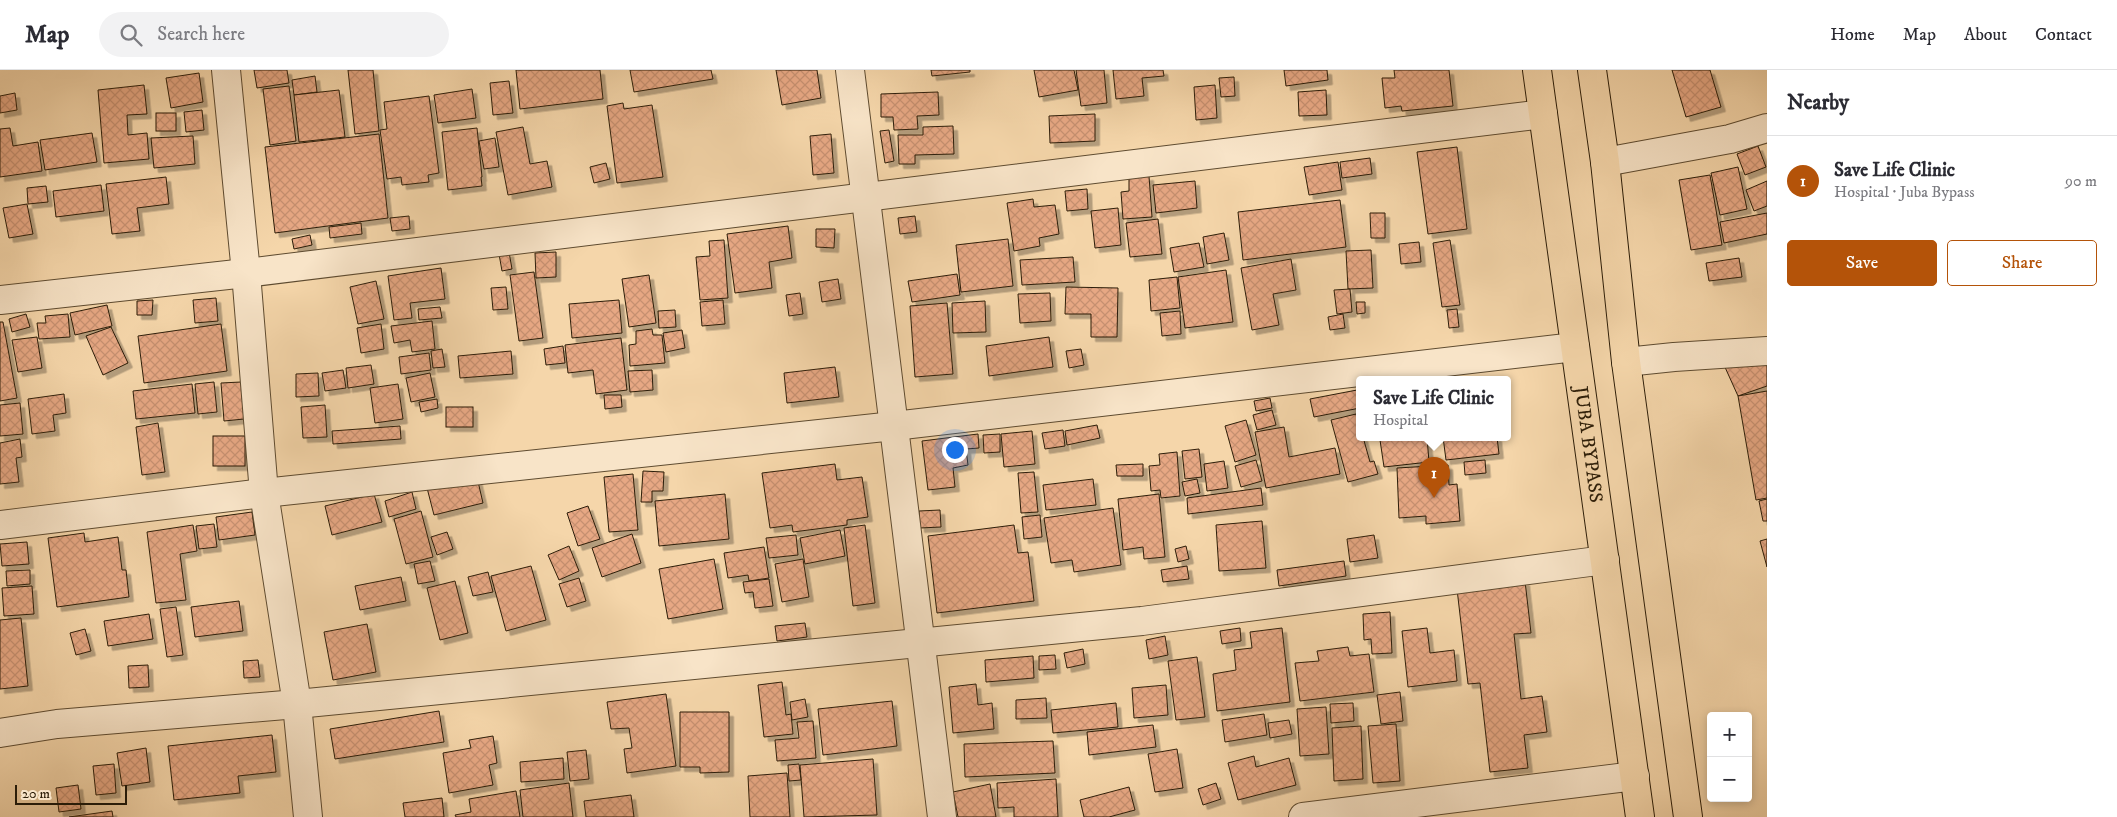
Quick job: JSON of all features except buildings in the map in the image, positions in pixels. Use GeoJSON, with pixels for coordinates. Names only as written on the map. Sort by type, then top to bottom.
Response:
{"type":"FeatureCollection","features":[{"type":"Feature","properties":{"kind":"main road","name":"JUBA BYPASS"},"geometry":{"type":"LineString","coordinates":[[1537,70],[1640,817]]}},
{"type":"Feature","properties":{"kind":"main road"},"geometry":{"type":"LineString","coordinates":[[1592,70],[1605,162],[1626,362],[1688,817]]}},
{"type":"Feature","properties":{"kind":"street"},"geometry":{"type":"LineString","coordinates":[[226,70],[246,273],[264,494],[297,704],[308,817]]}},
{"type":"Feature","properties":{"kind":"street"},"geometry":{"type":"LineString","coordinates":[[850,70],[942,817]]}},
{"type":"Feature","properties":{"kind":"street"},"geometry":{"type":"LineString","coordinates":[[0,300],[246,273],[1543,114]]}},
{"type":"Feature","properties":{"kind":"street"},"geometry":{"type":"LineString","coordinates":[[1605,162],[1730,139],[1767,128]]}},
{"type":"Feature","properties":{"kind":"street"},"geometry":{"type":"LineString","coordinates":[[0,524],[894,426],[1576,347]]}},
{"type":"Feature","properties":{"kind":"street"},"geometry":{"type":"LineString","coordinates":[[1626,362],[1674,356],[1767,351]]}},
{"type":"Feature","properties":{"kind":"street"},"geometry":{"type":"LineString","coordinates":[[0,733],[57,724],[297,704],[1142,621],[1605,560]]}},
{"type":"Feature","properties":{"kind":"street"},"geometry":{"type":"LineString","coordinates":[[1303,817],[1635,776]]}},
{"type":"Feature","properties":{"kind":"place","name":"Save Life Clinic"},"geometry":{"type":"Point","coordinates":[1434,498]}}]}
